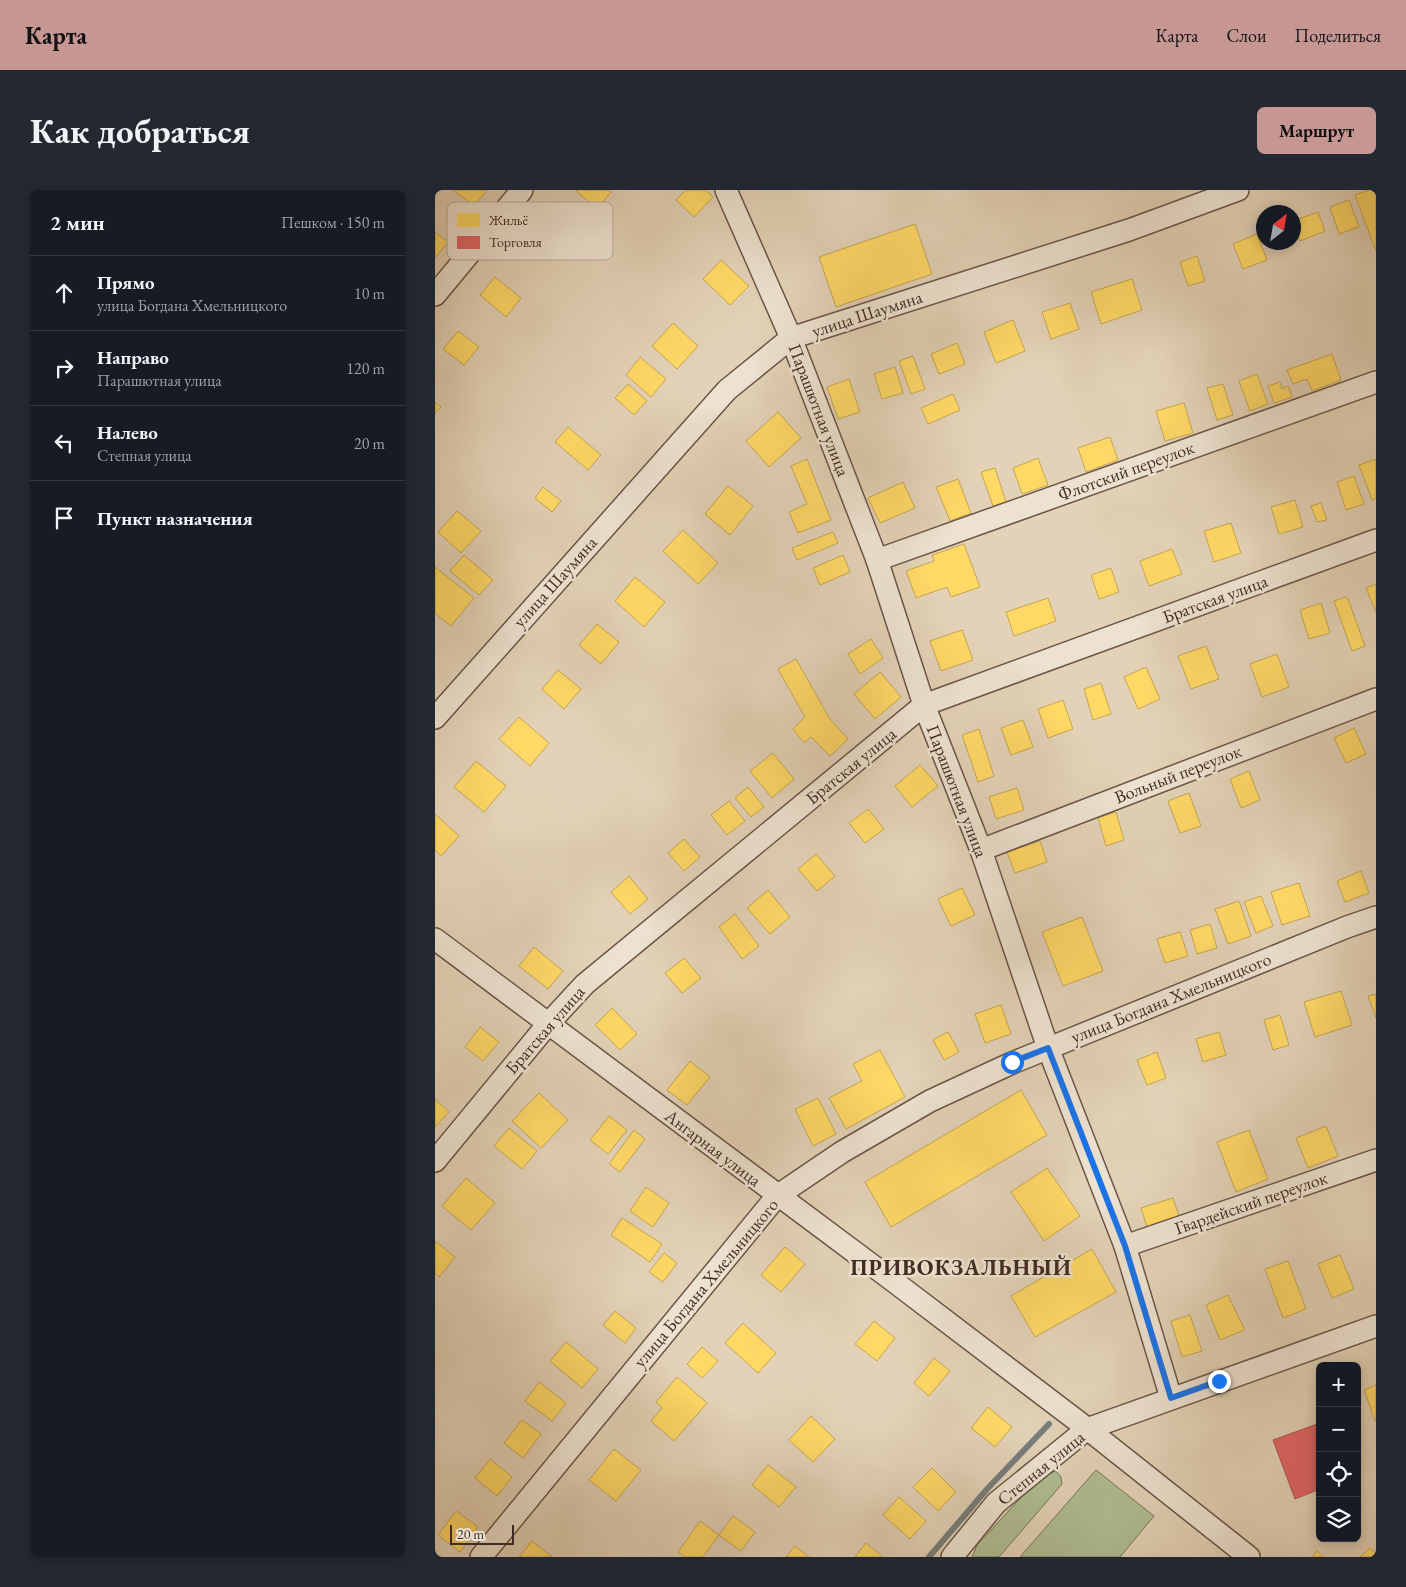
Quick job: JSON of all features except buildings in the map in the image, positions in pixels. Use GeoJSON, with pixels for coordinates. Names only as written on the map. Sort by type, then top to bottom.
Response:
{"type":"FeatureCollection","features":[{"type":"Feature","properties":{"kind":"street"},"geometry":{"type":"LineString","coordinates":[[512,202],[522,190]]}},
{"type":"Feature","properties":{"kind":"street","name":"Парашютная улица"},"geometry":{"type":"LineString","coordinates":[[726,190],[791,338],[877,560],[924,706],[981,850],[1048,1048],[1125,1246],[1171,1398]]}},
{"type":"Feature","properties":{"kind":"street","name":"улица Шаумяна"},"geometry":{"type":"LineString","coordinates":[[435,718],[727,390],[791,338],[1129,230],[1238,190]]}},
{"type":"Feature","properties":{"kind":"street"},"geometry":{"type":"LineString","coordinates":[[435,295],[464,260]]}},
{"type":"Feature","properties":{"kind":"street","name":"Флотский переулок"},"geometry":{"type":"LineString","coordinates":[[877,560],[1376,382]]}},
{"type":"Feature","properties":{"kind":"street","name":"Братская улица"},"geometry":{"type":"LineString","coordinates":[[435,1161],[548,1024],[585,984],[924,706],[1376,540]]}},
{"type":"Feature","properties":{"kind":"street","name":"Вольный переулок"},"geometry":{"type":"LineString","coordinates":[[981,850],[1376,699]]}},
{"type":"Feature","properties":{"kind":"street","name":"улица Богдана Хмельницкого"},"geometry":{"type":"LineString","coordinates":[[481,1557],[777,1196],[842,1152],[930,1101],[1012,1062],[1376,917]]}},
{"type":"Feature","properties":{"kind":"street","name":"Ангарная улица"},"geometry":{"type":"LineString","coordinates":[[435,939],[900,1286],[1087,1429]]}},
{"type":"Feature","properties":{"kind":"street","name":"Гвардейский переулок"},"geometry":{"type":"LineString","coordinates":[[1125,1246],[1376,1160]]}},
{"type":"Feature","properties":{"kind":"street","name":"Степная улица"},"geometry":{"type":"LineString","coordinates":[[951,1557],[996,1503],[1087,1429],[1376,1326]]}},
{"type":"Feature","properties":{"kind":"street"},"geometry":{"type":"LineString","coordinates":[[1087,1429],[1249,1557]]}},
{"type":"Feature","properties":{"kind":"green space"},"geometry":{"type":"Polygon","coordinates":[[[1096,1470],[1154,1516],[1120,1557],[1020,1557],[1096,1470]]]}},
{"type":"Feature","properties":{"kind":"green space"},"geometry":{"type":"Polygon","coordinates":[[[1056,1471],[1061,1477],[1062,1484],[999,1557],[972,1557],[977,1545],[1040,1477],[1056,1471]]]}},
{"type":"Feature","properties":{"kind":"waterway"},"geometry":{"type":"LineString","coordinates":[[929,1557],[988,1488],[1049,1424]]}},
{"type":"Feature","properties":{"kind":"district","name":"ПРИВОКЗАЛЬНЫЙ"},"geometry":{"type":"Point","coordinates":[961,1267]}},
{"type":"Feature","properties":{"kind":"route"},"geometry":{"type":"LineString","coordinates":[[1012,1062],[1048,1048],[1125,1246],[1171,1398],[1219,1381]]}}]}
